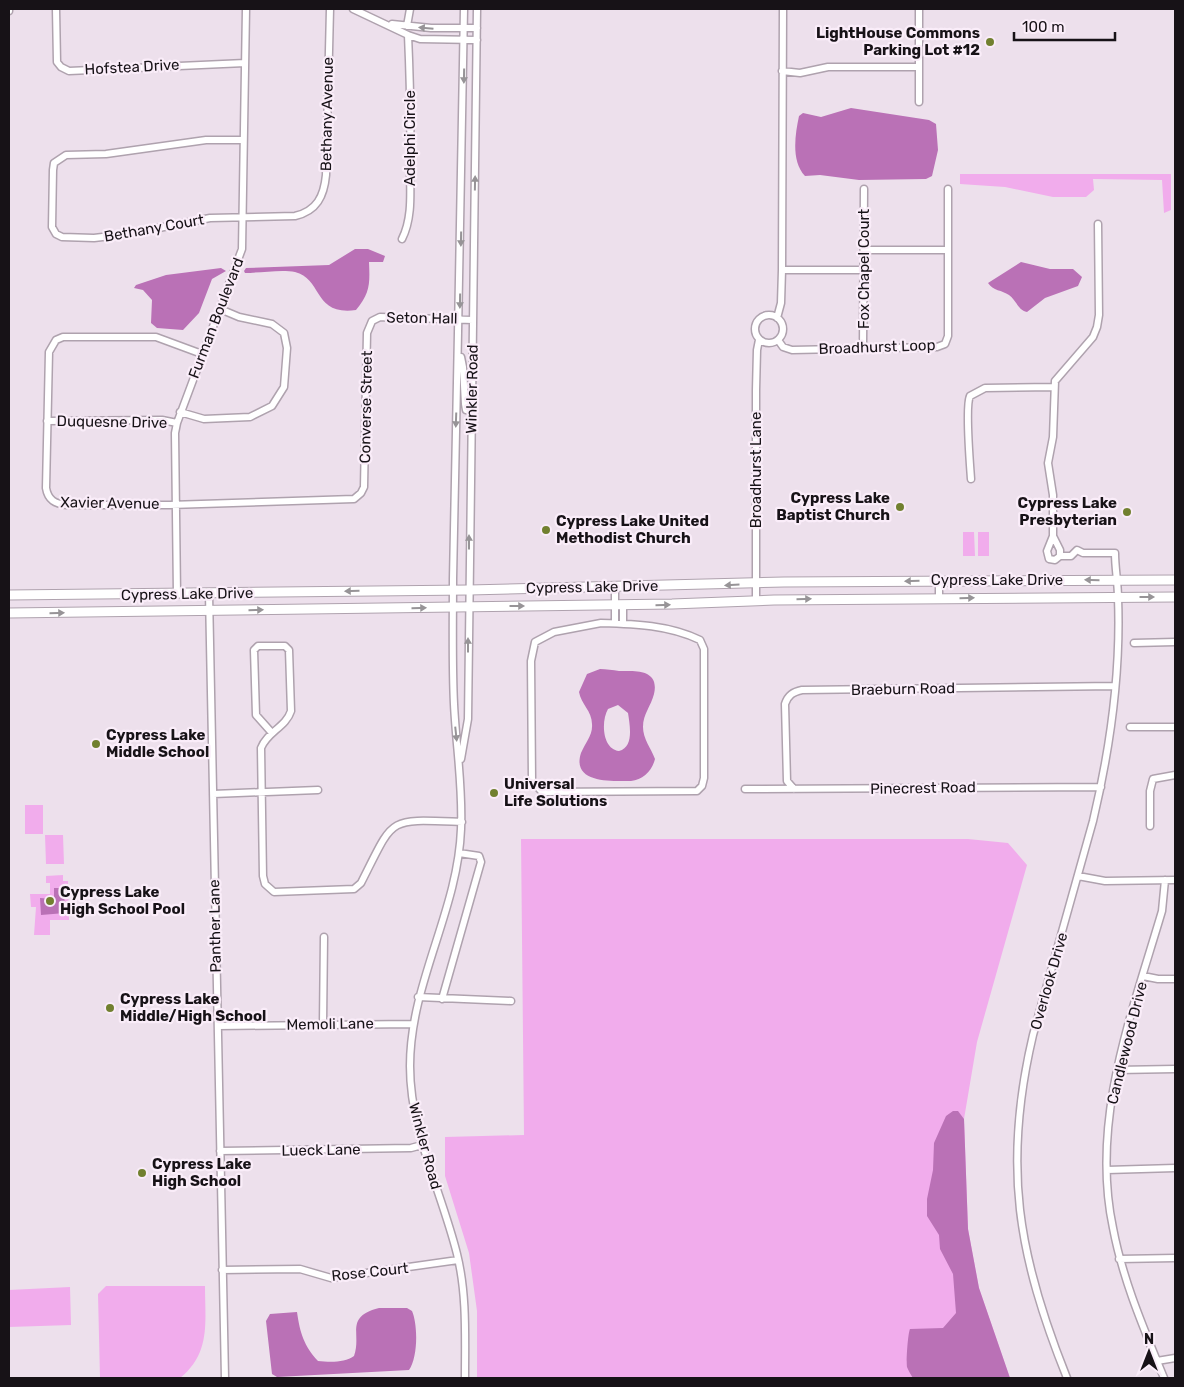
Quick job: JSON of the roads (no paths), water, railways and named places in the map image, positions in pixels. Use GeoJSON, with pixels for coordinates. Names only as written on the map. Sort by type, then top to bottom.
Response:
{"type":"FeatureCollection","features":[{"type":"Feature","properties":{"kind":"main road","name":"Cypress Lake Drive"},"geometry":{"type":"LineString","coordinates":[[9,595],[615,588],[638,585],[755,583],[1175,580]]}},
{"type":"Feature","properties":{"kind":"main road","name":"Cypress Lake Drive"},"geometry":{"type":"LineString","coordinates":[[9,613],[619,605],[756,600],[1175,597]]}},
{"type":"Feature","properties":{"kind":"street","name":"Hofstea Drive"},"geometry":{"type":"LineString","coordinates":[[56,9],[57,62],[61,68],[69,70],[245,62]]}},
{"type":"Feature","properties":{"kind":"street","name":"Furman Boulevard"},"geometry":{"type":"LineString","coordinates":[[177,594],[175,504],[177,423],[239,259],[243,217],[246,9]]}},
{"type":"Feature","properties":{"kind":"street","name":"Bethany Avenue"},"geometry":{"type":"LineString","coordinates":[[307,212],[320,199],[326,175],[330,9]]}},
{"type":"Feature","properties":{"kind":"street"},"geometry":{"type":"LineString","coordinates":[[353,9],[408,35],[429,39],[477,40]]}},
{"type":"Feature","properties":{"kind":"street"},"geometry":{"type":"LineString","coordinates":[[407,26],[410,9]]}},
{"type":"Feature","properties":{"kind":"street","name":"Winkler Road"},"geometry":{"type":"LineString","coordinates":[[464,9],[460,319],[454,464],[453,590],[454,700],[462,786],[462,822],[454,882],[418,997],[412,1024],[411,1086],[413,1108],[422,1145],[458,1260],[465,1308],[465,1378]]}},
{"type":"Feature","properties":{"kind":"street","name":"Winkler Road"},"geometry":{"type":"LineString","coordinates":[[460,768],[468,719],[477,9]]}},
{"type":"Feature","properties":{"kind":"street"},"geometry":{"type":"LineString","coordinates":[[778,340],[783,331],[777,318],[782,270],[783,9]]}},
{"type":"Feature","properties":{"kind":"street"},"geometry":{"type":"LineString","coordinates":[[919,9],[919,102]]}},
{"type":"Feature","properties":{"kind":"street"},"geometry":{"type":"LineString","coordinates":[[388,24],[431,28],[477,28]]}},
{"type":"Feature","properties":{"kind":"street","name":"Adelphi Circle"},"geometry":{"type":"LineString","coordinates":[[402,239],[407,228],[410,209],[411,112],[408,35]]}},
{"type":"Feature","properties":{"kind":"street"},"geometry":{"type":"LineString","coordinates":[[782,71],[800,72],[828,67],[919,67]]}},
{"type":"Feature","properties":{"kind":"street","name":"Bethany Court"},"geometry":{"type":"LineString","coordinates":[[243,140],[206,140],[128,151],[66,155],[59,158],[54,163],[52,170],[52,219],[56,234],[62,237],[94,238],[128,234],[194,220],[295,216],[307,212]]}},
{"type":"Feature","properties":{"kind":"street","name":"Fox Chapel Court"},"geometry":{"type":"LineString","coordinates":[[863,348],[864,189]]}},
{"type":"Feature","properties":{"kind":"street","name":"Broadhurst Loop"},"geometry":{"type":"LineString","coordinates":[[760,340],[769,343],[778,340],[783,347],[792,350],[937,347],[946,344],[948,336],[948,189]]}},
{"type":"Feature","properties":{"kind":"street"},"geometry":{"type":"LineString","coordinates":[[1053,536],[1047,555],[1049,559],[1055,560],[1060,556],[1053,536],[1053,495],[1048,463],[1053,436],[1054,387],[1055,381],[1086,346],[1097,328],[1099,314],[1098,224]]}},
{"type":"Feature","properties":{"kind":"street"},"geometry":{"type":"LineString","coordinates":[[865,250],[948,250]]}},
{"type":"Feature","properties":{"kind":"street"},"geometry":{"type":"LineString","coordinates":[[782,270],[864,270]]}},
{"type":"Feature","properties":{"kind":"street","name":"Duquesne Drive"},"geometry":{"type":"LineString","coordinates":[[180,412],[204,419],[250,417],[272,406],[284,387],[287,348],[284,333],[272,324],[239,318],[220,309]]}},
{"type":"Feature","properties":{"kind":"street"},"geometry":{"type":"LineString","coordinates":[[760,340],[755,332],[759,319],[768,315],[777,318]]}},
{"type":"Feature","properties":{"kind":"street","name":"Seton Hall"},"geometry":{"type":"LineString","coordinates":[[372,321],[380,318],[473,320]]}},
{"type":"Feature","properties":{"kind":"street","name":"Converse Street"},"geometry":{"type":"LineString","coordinates":[[361,493],[365,479],[367,333],[372,321]]}},
{"type":"Feature","properties":{"kind":"street","name":"Xavier Avenue"},"geometry":{"type":"LineString","coordinates":[[202,354],[164,339],[146,336],[63,337],[56,340],[51,345],[49,352],[47,422],[46,488],[52,501],[66,505],[346,501],[354,499],[361,493]]}},
{"type":"Feature","properties":{"kind":"street","name":"Broadhurst Lane"},"geometry":{"type":"LineString","coordinates":[[756,600],[756,382],[760,340]]}},
{"type":"Feature","properties":{"kind":"street"},"geometry":{"type":"LineString","coordinates":[[459,351],[464,366],[466,410],[472,410]]}},
{"type":"Feature","properties":{"kind":"street"},"geometry":{"type":"LineString","coordinates":[[971,479],[970,435],[967,413],[970,396],[985,388],[1054,387]]}},
{"type":"Feature","properties":{"kind":"street","name":"Duquesne Drive"},"geometry":{"type":"LineString","coordinates":[[47,422],[162,420],[177,423]]}},
{"type":"Feature","properties":{"kind":"street","name":"Overlook Drive"},"geometry":{"type":"LineString","coordinates":[[1060,556],[1071,556],[1078,550],[1083,553],[1115,553],[1118,597],[1115,686],[1101,787],[1025,1069],[1017,1149],[1020,1218],[1030,1271],[1049,1332],[1068,1378]]}},
{"type":"Feature","properties":{"kind":"street"},"geometry":{"type":"LineString","coordinates":[[939,581],[939,598]]}},
{"type":"Feature","properties":{"kind":"street"},"geometry":{"type":"LineString","coordinates":[[615,588],[623,624]]}},
{"type":"Feature","properties":{"kind":"street","name":"Panther Lane"},"geometry":{"type":"LineString","coordinates":[[209,594],[225,1378]]}},
{"type":"Feature","properties":{"kind":"street"},"geometry":{"type":"LineString","coordinates":[[615,623],[619,605]]}},
{"type":"Feature","properties":{"kind":"street"},"geometry":{"type":"LineString","coordinates":[[615,623],[638,623],[688,634],[700,640],[704,649],[702,786],[697,791],[542,792],[532,781],[531,661],[535,642],[554,632],[578,626],[615,623]]}},
{"type":"Feature","properties":{"kind":"street"},"geometry":{"type":"LineString","coordinates":[[1134,643],[1175,642]]}},
{"type":"Feature","properties":{"kind":"street"},"geometry":{"type":"LineString","coordinates":[[272,733],[256,715],[254,650],[258,646],[285,646],[288,650],[291,711],[287,719],[272,733],[261,748],[263,880],[271,890],[279,893],[354,889],[361,883],[387,831],[396,824],[416,820],[462,822]]}},
{"type":"Feature","properties":{"kind":"street","name":"Braeburn Road"},"geometry":{"type":"LineString","coordinates":[[794,789],[787,781],[785,704],[788,697],[794,692],[1115,686]]}},
{"type":"Feature","properties":{"kind":"street"},"geometry":{"type":"LineString","coordinates":[[1130,727],[1175,726]]}},
{"type":"Feature","properties":{"kind":"street"},"geometry":{"type":"LineString","coordinates":[[1150,826],[1150,792],[1153,779],[1175,775]]}},
{"type":"Feature","properties":{"kind":"street","name":"Pinecrest Road"},"geometry":{"type":"LineString","coordinates":[[745,789],[1101,787]]}},
{"type":"Feature","properties":{"kind":"street"},"geometry":{"type":"LineString","coordinates":[[213,794],[318,790]]}},
{"type":"Feature","properties":{"kind":"street"},"geometry":{"type":"LineString","coordinates":[[442,999],[481,862],[479,856],[459,853]]}},
{"type":"Feature","properties":{"kind":"street"},"geometry":{"type":"LineString","coordinates":[[1078,876],[1097,881],[1175,880]]}},
{"type":"Feature","properties":{"kind":"street","name":"Candlewood Drive"},"geometry":{"type":"LineString","coordinates":[[1164,1378],[1130,1293],[1120,1259],[1110,1210],[1107,1170],[1109,1117],[1117,1070],[1164,902],[1165,880]]}},
{"type":"Feature","properties":{"kind":"street"},"geometry":{"type":"LineString","coordinates":[[322,1024],[324,937]]}},
{"type":"Feature","properties":{"kind":"street"},"geometry":{"type":"LineString","coordinates":[[1143,976],[1158,979],[1175,979]]}},
{"type":"Feature","properties":{"kind":"street"},"geometry":{"type":"LineString","coordinates":[[418,997],[511,1001]]}},
{"type":"Feature","properties":{"kind":"street","name":"Memoli Lane"},"geometry":{"type":"LineString","coordinates":[[218,1026],[412,1024]]}},
{"type":"Feature","properties":{"kind":"street"},"geometry":{"type":"LineString","coordinates":[[1117,1070],[1175,1069]]}},
{"type":"Feature","properties":{"kind":"street","name":"Lueck Lane"},"geometry":{"type":"LineString","coordinates":[[220,1151],[411,1148],[422,1145]]}},
{"type":"Feature","properties":{"kind":"street"},"geometry":{"type":"LineString","coordinates":[[1107,1170],[1175,1168]]}},
{"type":"Feature","properties":{"kind":"street"},"geometry":{"type":"LineString","coordinates":[[1120,1259],[1175,1258]]}},
{"type":"Feature","properties":{"kind":"street","name":"Rose Court"},"geometry":{"type":"LineString","coordinates":[[222,1270],[300,1269],[331,1278],[458,1260]]}},
{"type":"Feature","properties":{"kind":"street"},"geometry":{"type":"LineString","coordinates":[[1157,1361],[1175,1358]]}},
{"type":"Feature","properties":{"kind":"place","name":"LightHouse Commons Parking Lot #12"},"geometry":{"type":"Point","coordinates":[990,42]}},
{"type":"Feature","properties":{"kind":"place","name":"Cypress Lake Baptist Church"},"geometry":{"type":"Point","coordinates":[900,507]}},
{"type":"Feature","properties":{"kind":"place","name":"Cypress Lake Presbyterian"},"geometry":{"type":"Point","coordinates":[1127,512]}},
{"type":"Feature","properties":{"kind":"place","name":"Cypress Lake United Methodist Church"},"geometry":{"type":"Point","coordinates":[546,530]}},
{"type":"Feature","properties":{"kind":"place","name":"Cypress Lake Middle School"},"geometry":{"type":"Point","coordinates":[96,744]}},
{"type":"Feature","properties":{"kind":"place","name":"Universal Life Solutions"},"geometry":{"type":"Point","coordinates":[494,793]}},
{"type":"Feature","properties":{"kind":"place","name":"Cypress Lake High School Pool"},"geometry":{"type":"Point","coordinates":[50,901]}},
{"type":"Feature","properties":{"kind":"place","name":"Cypress Lake Middle/High School"},"geometry":{"type":"Point","coordinates":[110,1008]}},
{"type":"Feature","properties":{"kind":"place","name":"Cypress Lake High School"},"geometry":{"type":"Point","coordinates":[142,1173]}}]}
